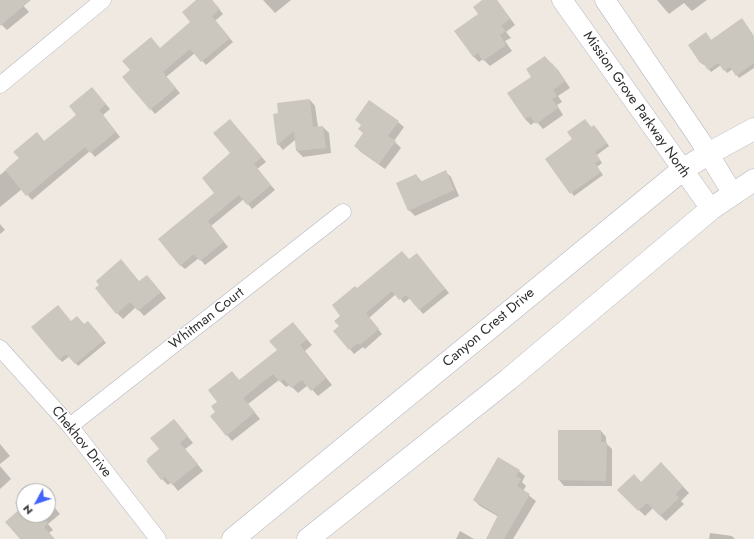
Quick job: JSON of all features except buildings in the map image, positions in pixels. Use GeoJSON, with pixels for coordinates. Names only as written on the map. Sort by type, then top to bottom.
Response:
{"type":"FeatureCollection","features":[{"type":"Feature","properties":{"kind":"main road","name":"Canyon Crest Drive"},"geometry":{"type":"LineString","coordinates":[[233,539],[682,170],[754,129]]}},
{"type":"Feature","properties":{"kind":"main road"},"geometry":{"type":"LineString","coordinates":[[308,539],[509,379],[711,209],[754,180]]}},
{"type":"Feature","properties":{"kind":"street"},"geometry":{"type":"LineString","coordinates":[[0,85],[103,0]]}},
{"type":"Feature","properties":{"kind":"street","name":"Mission Grove Parkway North"},"geometry":{"type":"LineString","coordinates":[[562,0],[711,209]]}},
{"type":"Feature","properties":{"kind":"street"},"geometry":{"type":"LineString","coordinates":[[605,0],[733,194]]}},
{"type":"Feature","properties":{"kind":"street","name":"Whitman Court"},"geometry":{"type":"LineString","coordinates":[[70,426],[343,212]]}},
{"type":"Feature","properties":{"kind":"street","name":"Chekhov Drive"},"geometry":{"type":"LineString","coordinates":[[0,348],[70,426],[158,539]]}}]}
